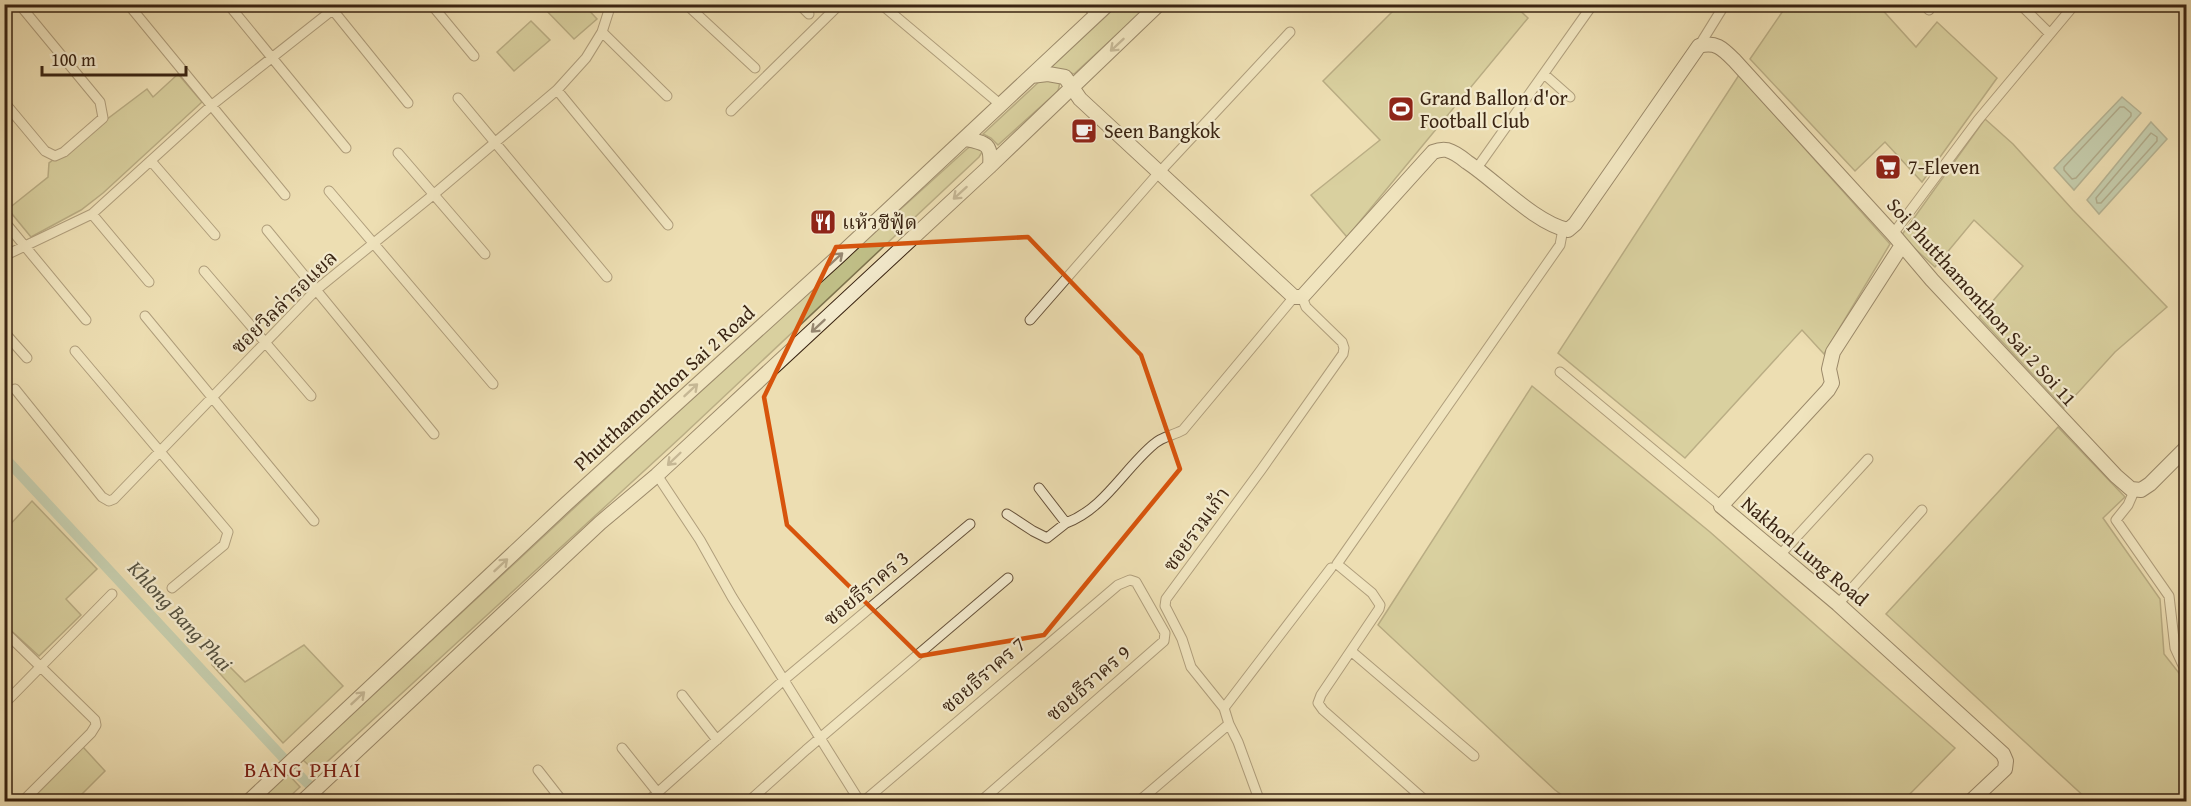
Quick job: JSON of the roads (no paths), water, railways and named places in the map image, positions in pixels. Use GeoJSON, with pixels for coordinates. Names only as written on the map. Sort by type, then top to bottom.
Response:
{"type":"FeatureCollection","features":[{"type":"Feature","properties":{"kind":"main road","name":"Phutthamonthon Sai 2 Road"},"geometry":{"type":"LineString","coordinates":[[248,801],[566,504],[966,139],[1108,4]]}},
{"type":"Feature","properties":{"kind":"main road"},"geometry":{"type":"LineString","coordinates":[[302,801],[600,523],[657,476],[990,166],[1160,4]]}},
{"type":"Feature","properties":{"kind":"main road","name":"Soi Phutthamonthon Sai 2 Soi 11"},"geometry":{"type":"LineString","coordinates":[[1699,46],[1708,44],[1719,46],[1735,60],[1898,239],[1932,280],[2116,476],[2131,489],[2135,489]]}},
{"type":"Feature","properties":{"kind":"main road"},"geometry":{"type":"LineString","coordinates":[[1031,76],[1048,74],[1065,77],[1071,88],[1159,172],[1298,297],[1433,152],[1441,149],[1449,150],[1477,168],[1539,216],[1568,230],[1575,224],[1699,46]]}},
{"type":"Feature","properties":{"kind":"main road"},"geometry":{"type":"LineString","coordinates":[[966,139],[983,143],[988,147],[990,166]]}},
{"type":"Feature","properties":{"kind":"main road","name":"Nakhon Lung Road"},"geometry":{"type":"LineString","coordinates":[[1898,239],[1833,352],[1829,369],[1832,384],[1722,506],[1838,604],[2003,754],[2006,761],[2005,769],[1979,798]]}},
{"type":"Feature","properties":{"kind":"main road"},"geometry":{"type":"LineString","coordinates":[[2135,489],[2140,490],[2150,484],[2187,448]]}},
{"type":"Feature","properties":{"kind":"street"},"geometry":{"type":"LineString","coordinates":[[4,102],[45,151],[55,156],[64,152],[103,118],[100,102],[19,4]]}},
{"type":"Feature","properties":{"kind":"street"},"geometry":{"type":"LineString","coordinates":[[128,4],[285,195]]}},
{"type":"Feature","properties":{"kind":"street"},"geometry":{"type":"LineString","coordinates":[[228,4],[346,148]]}},
{"type":"Feature","properties":{"kind":"street"},"geometry":{"type":"LineString","coordinates":[[431,4],[474,56]]}},
{"type":"Feature","properties":{"kind":"street","name":"ซอยวิลล่ารอแยล"},"geometry":{"type":"LineString","coordinates":[[15,389],[102,497],[109,501],[114,499],[161,453],[316,290],[496,143],[557,90],[586,58],[602,32],[611,4]]}},
{"type":"Feature","properties":{"kind":"street"},"geometry":{"type":"LineString","coordinates":[[686,4],[755,68]]}},
{"type":"Feature","properties":{"kind":"street"},"geometry":{"type":"LineString","coordinates":[[799,4],[809,14]]}},
{"type":"Feature","properties":{"kind":"street"},"geometry":{"type":"LineString","coordinates":[[731,111],[840,4]]}},
{"type":"Feature","properties":{"kind":"street"},"geometry":{"type":"LineString","coordinates":[[881,4],[1001,105]]}},
{"type":"Feature","properties":{"kind":"street"},"geometry":{"type":"LineString","coordinates":[[1086,4],[1096,15]]}},
{"type":"Feature","properties":{"kind":"street"},"geometry":{"type":"LineString","coordinates":[[1477,168],[1593,4]]}},
{"type":"Feature","properties":{"kind":"street"},"geometry":{"type":"LineString","coordinates":[[1699,46],[1725,4]]}},
{"type":"Feature","properties":{"kind":"street"},"geometry":{"type":"LineString","coordinates":[[2020,4],[2050,34]]}},
{"type":"Feature","properties":{"kind":"street"},"geometry":{"type":"LineString","coordinates":[[1898,239],[1978,120],[2075,4]]}},
{"type":"Feature","properties":{"kind":"street"},"geometry":{"type":"LineString","coordinates":[[4,256],[92,214],[212,105],[333,6],[408,103]]}},
{"type":"Feature","properties":{"kind":"street"},"geometry":{"type":"LineString","coordinates":[[602,32],[667,96]]}},
{"type":"Feature","properties":{"kind":"street"},"geometry":{"type":"LineString","coordinates":[[1030,320],[1159,172],[1290,32]]}},
{"type":"Feature","properties":{"kind":"street"},"geometry":{"type":"LineString","coordinates":[[1544,74],[1570,97]]}},
{"type":"Feature","properties":{"kind":"street"},"geometry":{"type":"LineString","coordinates":[[557,90],[668,225]]}},
{"type":"Feature","properties":{"kind":"street"},"geometry":{"type":"LineString","coordinates":[[458,98],[607,277]]}},
{"type":"Feature","properties":{"kind":"street"},"geometry":{"type":"LineString","coordinates":[[398,153],[485,254]]}},
{"type":"Feature","properties":{"kind":"street"},"geometry":{"type":"LineString","coordinates":[[151,161],[215,235]]}},
{"type":"Feature","properties":{"kind":"street"},"geometry":{"type":"LineString","coordinates":[[329,191],[493,384]]}},
{"type":"Feature","properties":{"kind":"street"},"geometry":{"type":"LineString","coordinates":[[92,214],[149,282]]}},
{"type":"Feature","properties":{"kind":"street"},"geometry":{"type":"LineString","coordinates":[[4,221],[86,320]]}},
{"type":"Feature","properties":{"kind":"street"},"geometry":{"type":"LineString","coordinates":[[1427,801],[1323,710],[1318,703],[1380,605],[1372,593],[1336,564],[1560,245],[1563,229]]}},
{"type":"Feature","properties":{"kind":"street"},"geometry":{"type":"LineString","coordinates":[[267,230],[434,434]]}},
{"type":"Feature","properties":{"kind":"street"},"geometry":{"type":"LineString","coordinates":[[204,271],[311,396]]}},
{"type":"Feature","properties":{"kind":"street"},"geometry":{"type":"LineString","coordinates":[[1007,514],[1047,538],[1066,523],[1085,513],[1154,444],[1165,436],[1183,430],[1298,297]]}},
{"type":"Feature","properties":{"kind":"street","name":"ซอยรวมเก้า"},"geometry":{"type":"LineString","coordinates":[[1260,801],[1224,708],[1191,667],[1182,639],[1165,606],[1166,599],[1261,471],[1343,354],[1342,342],[1298,297]]}},
{"type":"Feature","properties":{"kind":"street"},"geometry":{"type":"LineString","coordinates":[[145,316],[314,521]]}},
{"type":"Feature","properties":{"kind":"street"},"geometry":{"type":"LineString","coordinates":[[4,332],[27,358]]}},
{"type":"Feature","properties":{"kind":"street"},"geometry":{"type":"LineString","coordinates":[[75,351],[228,532],[224,545],[172,588]]}},
{"type":"Feature","properties":{"kind":"street"},"geometry":{"type":"LineString","coordinates":[[1560,372],[1722,506]]}},
{"type":"Feature","properties":{"kind":"street"},"geometry":{"type":"LineString","coordinates":[[1779,556],[1868,459]]}},
{"type":"Feature","properties":{"kind":"street"},"geometry":{"type":"LineString","coordinates":[[657,476],[700,540],[732,597],[862,801]]}},
{"type":"Feature","properties":{"kind":"street"},"geometry":{"type":"LineString","coordinates":[[1039,488],[1066,523]]}},
{"type":"Feature","properties":{"kind":"street"},"geometry":{"type":"LineString","coordinates":[[2135,489],[2128,505],[2116,520],[2169,596],[2175,648],[2187,672]]}},
{"type":"Feature","properties":{"kind":"street"},"geometry":{"type":"LineString","coordinates":[[1838,604],[1922,510]]}},
{"type":"Feature","properties":{"kind":"street","name":"ซอยธีราคร 3"},"geometry":{"type":"LineString","coordinates":[[647,801],[784,679],[970,524]]}},
{"type":"Feature","properties":{"kind":"street"},"geometry":{"type":"LineString","coordinates":[[1224,708],[1331,568]]}},
{"type":"Feature","properties":{"kind":"street"},"geometry":{"type":"LineString","coordinates":[[748,801],[1008,578]]}},
{"type":"Feature","properties":{"kind":"street","name":"ซอยธีราคร 7"},"geometry":{"type":"LineString","coordinates":[[862,801],[1034,655],[1119,585],[1130,580]]}},
{"type":"Feature","properties":{"kind":"street","name":"ซอยธีราคร 9"},"geometry":{"type":"LineString","coordinates":[[980,801],[1164,641],[1165,633],[1160,624],[1136,582],[1130,580]]}},
{"type":"Feature","properties":{"kind":"street"},"geometry":{"type":"LineString","coordinates":[[4,704],[112,594]]}},
{"type":"Feature","properties":{"kind":"street"},"geometry":{"type":"LineString","coordinates":[[4,631],[95,720],[96,725],[92,733],[22,801]]}},
{"type":"Feature","properties":{"kind":"street"},"geometry":{"type":"LineString","coordinates":[[1351,651],[1474,756]]}},
{"type":"Feature","properties":{"kind":"street"},"geometry":{"type":"LineString","coordinates":[[682,695],[717,740]]}},
{"type":"Feature","properties":{"kind":"street"},"geometry":{"type":"LineString","coordinates":[[1138,801],[1229,724]]}},
{"type":"Feature","properties":{"kind":"street"},"geometry":{"type":"LineString","coordinates":[[622,748],[658,793]]}},
{"type":"Feature","properties":{"kind":"street"},"geometry":{"type":"LineString","coordinates":[[538,770],[563,801]]}},
{"type":"Feature","properties":{"kind":"water"},"geometry":{"type":"Polygon","coordinates":[[[2122,97],[2141,113],[2074,190],[2054,168],[2122,97]]]}},
{"type":"Feature","properties":{"kind":"water"},"geometry":{"type":"Polygon","coordinates":[[[2151,122],[2167,139],[2099,214],[2087,200],[2151,122]]]}},
{"type":"Feature","properties":{"kind":"waterway","name":"Khlong Bang Phai"},"geometry":{"type":"LineString","coordinates":[[4,457],[302,778],[327,802]]}},
{"type":"Feature","properties":{"kind":"place","name":"Grand Ballon d'or Football Club"},"geometry":{"type":"Point","coordinates":[1401,109]}},
{"type":"Feature","properties":{"kind":"place","name":"Seen Bangkok"},"geometry":{"type":"Point","coordinates":[1084,131]}},
{"type":"Feature","properties":{"kind":"place","name":"7-Eleven"},"geometry":{"type":"Point","coordinates":[1888,167]}},
{"type":"Feature","properties":{"kind":"place","name":"แห้วซีฟู้ด"},"geometry":{"type":"Point","coordinates":[823,222]}},
{"type":"Feature","properties":{"kind":"district","name":"BANG PHAI"},"geometry":{"type":"Point","coordinates":[303,769]}}]}
